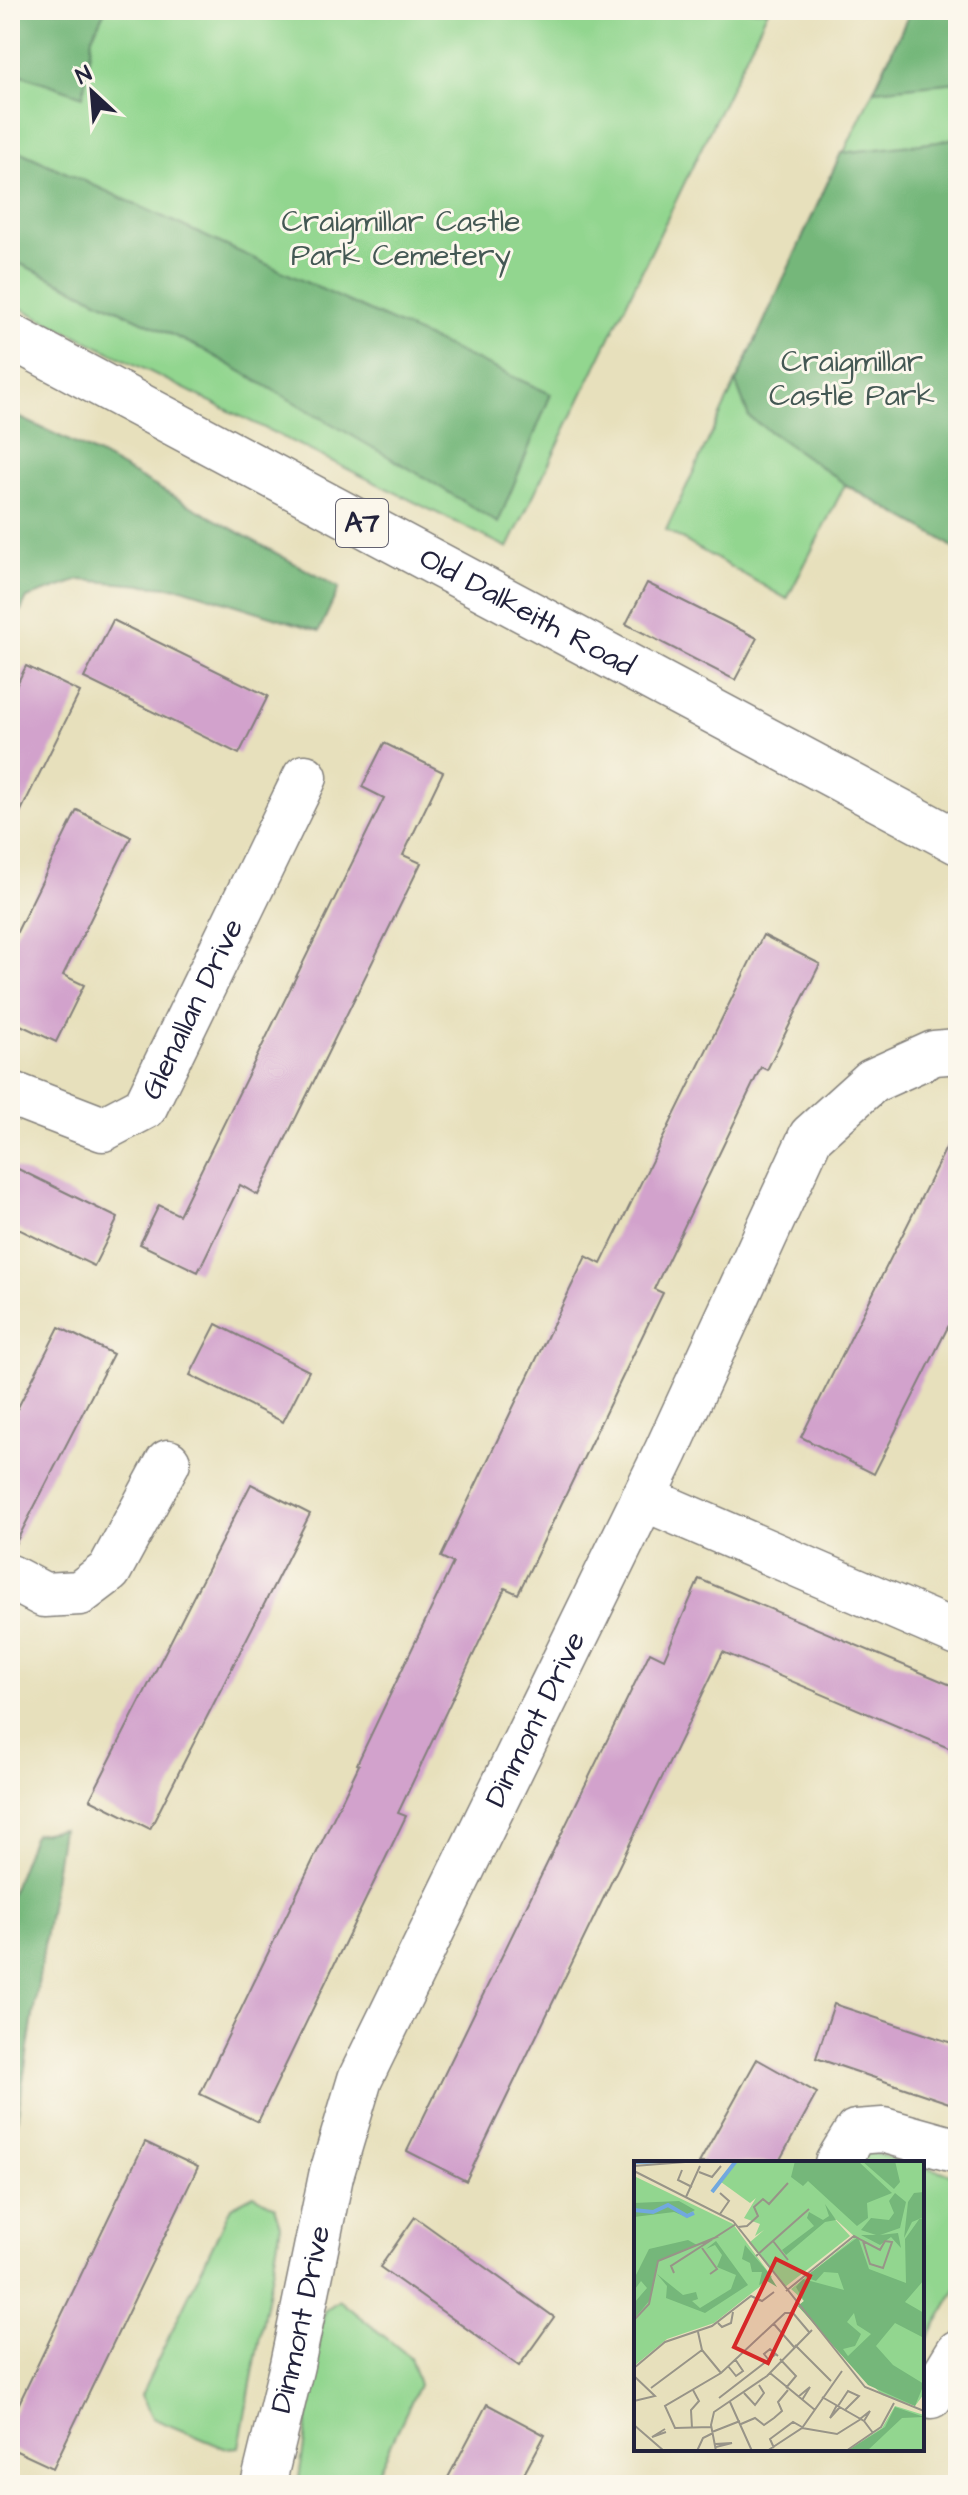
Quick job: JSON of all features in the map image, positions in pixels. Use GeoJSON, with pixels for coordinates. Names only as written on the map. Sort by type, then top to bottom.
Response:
{"type":"FeatureCollection","features":[{"type":"Feature","properties":{"kind":"street","name":"Old Dalkeith Road"},"geometry":{"type":"LineString","coordinates":[[10,336],[958,842]]}},
{"type":"Feature","properties":{"kind":"street","name":"Glenallan Drive"},"geometry":{"type":"LineString","coordinates":[[10,1093],[103,1129],[145,1107],[305,777]]}},
{"type":"Feature","properties":{"kind":"street","name":"Dinmont Drive"},"geometry":{"type":"LineString","coordinates":[[263,2485],[292,2365],[331,2176],[360,2079],[643,1498],[811,1136],[872,1081],[934,1053],[958,1051]]}},
{"type":"Feature","properties":{"kind":"street"},"geometry":{"type":"LineString","coordinates":[[10,1577],[44,1595],[80,1593],[109,1571],[165,1461]]}},
{"type":"Feature","properties":{"kind":"street"},"geometry":{"type":"LineString","coordinates":[[643,1498],[958,1634]]}},
{"type":"Feature","properties":{"kind":"street"},"geometry":{"type":"LineString","coordinates":[[838,2161],[856,2132],[883,2130],[958,2151]]}},
{"type":"Feature","properties":{"kind":"street"},"geometry":{"type":"LineString","coordinates":[[924,2394],[931,2396],[958,2352]]}},
{"type":"Feature","properties":{"kind":"green space","name":"Craigmillar Castle Park Cemetery"},"geometry":{"type":"Polygon","coordinates":[[[10,10],[768,10],[508,548],[10,303],[10,10]]]}},
{"type":"Feature","properties":{"kind":"green space"},"geometry":{"type":"Polygon","coordinates":[[[10,10],[105,10],[92,37],[83,96],[10,71],[10,10]]]}},
{"type":"Feature","properties":{"kind":"green space","name":"Craigmillar Castle Park"},"geometry":{"type":"Polygon","coordinates":[[[911,10],[958,10],[958,551],[845,485],[787,599],[666,530],[911,10]]]}},
{"type":"Feature","properties":{"kind":"green space"},"geometry":{"type":"Polygon","coordinates":[[[911,10],[958,10],[958,82],[874,90],[911,10]]]}},
{"type":"Feature","properties":{"kind":"green space","name":"Craigmillar Castle Park"},"geometry":{"type":"Polygon","coordinates":[[[958,137],[958,551],[845,484],[749,417],[736,383],[841,153],[958,137]]]}},
{"type":"Feature","properties":{"kind":"green space"},"geometry":{"type":"Polygon","coordinates":[[[10,147],[551,394],[498,523],[202,349],[10,259],[10,147]]]}},
{"type":"Feature","properties":{"kind":"green space"},"geometry":{"type":"Polygon","coordinates":[[[10,413],[97,454],[339,588],[319,631],[182,588],[80,580],[27,598],[10,633],[10,413]]]}},
{"type":"Feature","properties":{"kind":"green space"},"geometry":{"type":"Polygon","coordinates":[[[62,1829],[10,2155],[10,1896],[34,1834],[62,1829]]]}},
{"type":"Feature","properties":{"kind":"green space"},"geometry":{"type":"Polygon","coordinates":[[[865,2151],[902,2161],[858,2161],[865,2151]]]}},
{"type":"Feature","properties":{"kind":"green space"},"geometry":{"type":"Polygon","coordinates":[[[924,2167],[958,2176],[958,2286],[924,2344],[924,2167]]]}},
{"type":"Feature","properties":{"kind":"green space"},"geometry":{"type":"Polygon","coordinates":[[[254,2195],[275,2207],[281,2225],[239,2447],[224,2448],[152,2418],[141,2395],[231,2207],[254,2195]]]}},
{"type":"Feature","properties":{"kind":"green space"},"geometry":{"type":"Polygon","coordinates":[[[339,2300],[410,2357],[419,2385],[372,2485],[298,2485],[324,2311],[339,2300]]]}},
{"type":"Feature","properties":{"kind":"building"},"geometry":{"type":"Polygon","coordinates":[[[647,583],[757,638],[735,680],[626,624],[647,583]]]}},
{"type":"Feature","properties":{"kind":"building"},"geometry":{"type":"Polygon","coordinates":[[[113,620],[268,696],[239,754],[84,678],[113,620]]]}},
{"type":"Feature","properties":{"kind":"building"},"geometry":{"type":"Polygon","coordinates":[[[26,666],[80,692],[10,833],[10,698],[26,666]]]}},
{"type":"Feature","properties":{"kind":"building"},"geometry":{"type":"Polygon","coordinates":[[[384,743],[443,772],[403,855],[421,863],[258,1195],[240,1185],[198,1272],[140,1244],[159,1205],[179,1215],[384,798],[362,787],[384,743]]]}},
{"type":"Feature","properties":{"kind":"building"},"geometry":{"type":"Polygon","coordinates":[[[77,810],[131,837],[63,975],[84,985],[56,1042],[10,1020],[10,946],[77,810]]]}},
{"type":"Feature","properties":{"kind":"building"},"geometry":{"type":"Polygon","coordinates":[[[763,935],[820,964],[767,1070],[761,1067],[654,1289],[663,1293],[518,1594],[505,1588],[398,1813],[406,1816],[258,2122],[200,2094],[453,1563],[441,1557],[586,1256],[601,1264],[763,935]]]}},
{"type":"Feature","properties":{"kind":"building"},"geometry":{"type":"Polygon","coordinates":[[[958,1124],[958,1307],[874,1474],[801,1437],[958,1124]]]}},
{"type":"Feature","properties":{"kind":"building"},"geometry":{"type":"Polygon","coordinates":[[[10,1165],[118,1218],[94,1266],[10,1225],[10,1165]]]}},
{"type":"Feature","properties":{"kind":"building"},"geometry":{"type":"Polygon","coordinates":[[[216,1324],[309,1371],[283,1422],[190,1375],[216,1324]]]}},
{"type":"Feature","properties":{"kind":"building"},"geometry":{"type":"Polygon","coordinates":[[[59,1327],[113,1354],[11,1552],[10,1423],[59,1327]]]}},
{"type":"Feature","properties":{"kind":"building"},"geometry":{"type":"Polygon","coordinates":[[[251,1484],[310,1514],[150,1829],[90,1799],[251,1484]]]}},
{"type":"Feature","properties":{"kind":"building"},"geometry":{"type":"Polygon","coordinates":[[[699,1579],[958,1688],[958,1752],[723,1652],[466,2181],[407,2151],[650,1652],[664,1659],[699,1579]]]}},
{"type":"Feature","properties":{"kind":"building"},"geometry":{"type":"Polygon","coordinates":[[[834,2004],[958,2045],[958,2106],[816,2058],[834,2004]]]}},
{"type":"Feature","properties":{"kind":"building"},"geometry":{"type":"Polygon","coordinates":[[[757,2059],[817,2093],[779,2161],[700,2161],[757,2059]]]}},
{"type":"Feature","properties":{"kind":"building"},"geometry":{"type":"Polygon","coordinates":[[[145,2142],[198,2167],[53,2468],[10,2448],[10,2422],[145,2142]]]}},
{"type":"Feature","properties":{"kind":"building"},"geometry":{"type":"Polygon","coordinates":[[[415,2217],[554,2317],[519,2366],[380,2267],[415,2217]]]}},
{"type":"Feature","properties":{"kind":"building"},"geometry":{"type":"Polygon","coordinates":[[[487,2404],[545,2435],[518,2485],[444,2485],[487,2404]]]}}]}
